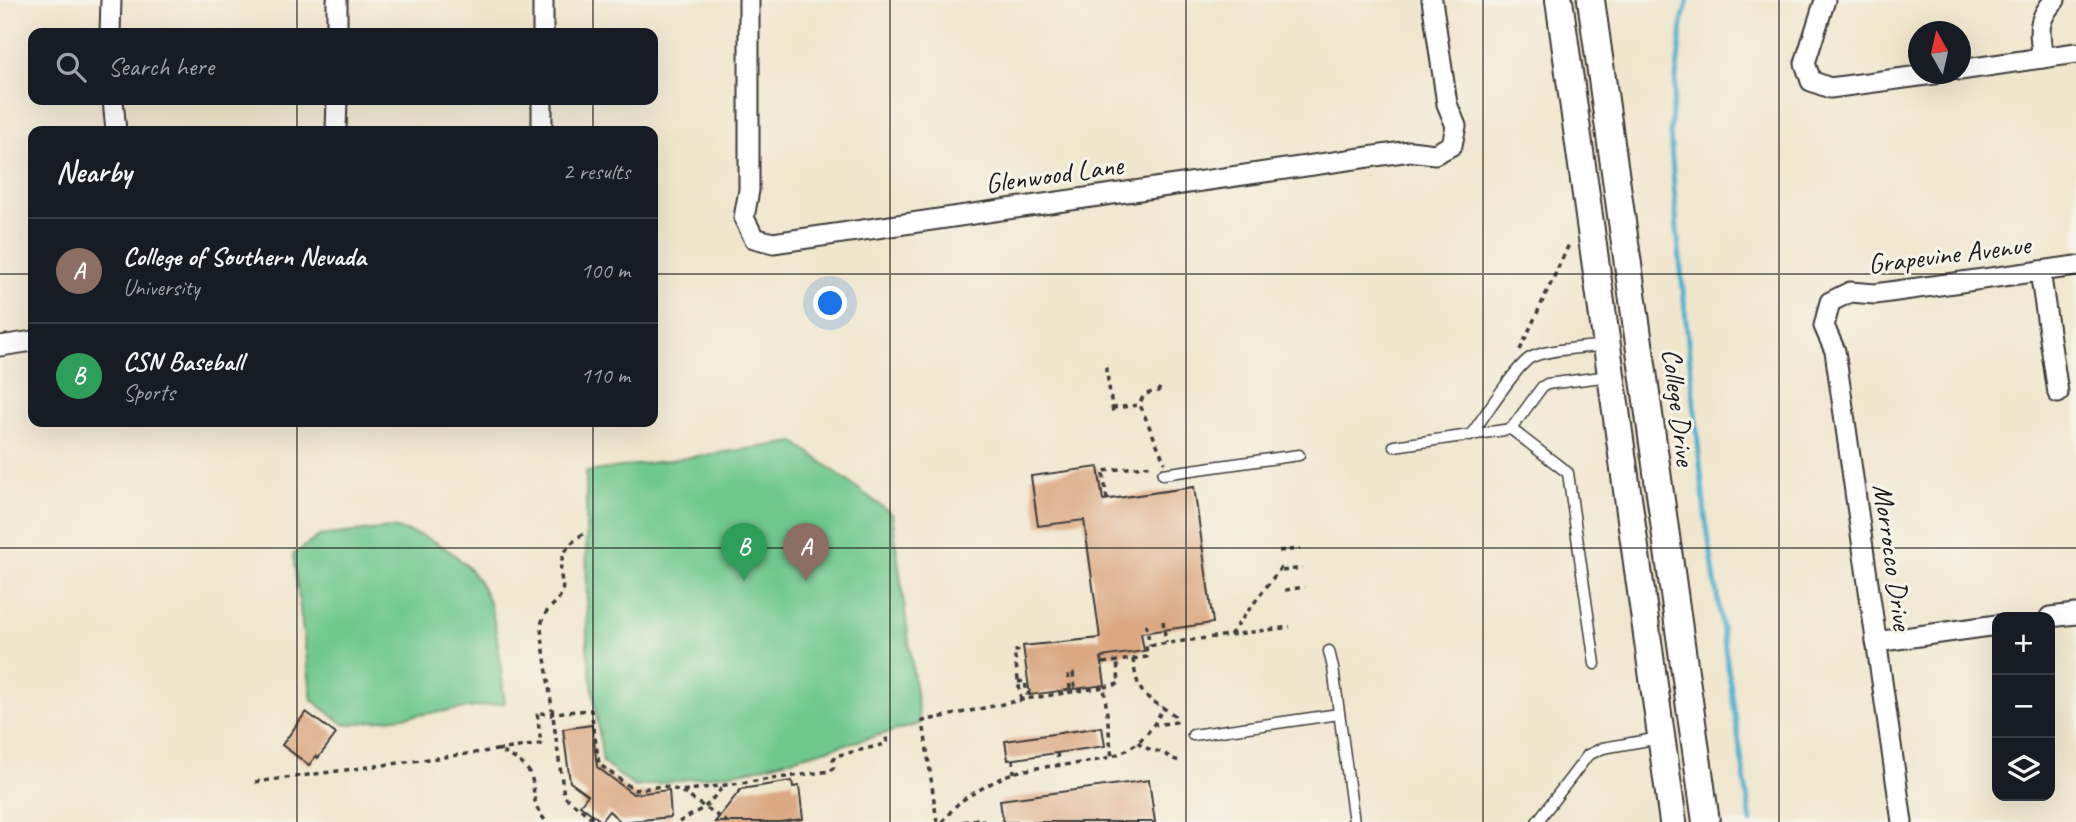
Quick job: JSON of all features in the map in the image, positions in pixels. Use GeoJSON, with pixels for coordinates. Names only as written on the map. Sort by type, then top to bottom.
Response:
{"type":"FeatureCollection","features":[{"type":"Feature","properties":{"kind":"main road"},"geometry":{"type":"LineString","coordinates":[[1559,0],[1673,822]]}},
{"type":"Feature","properties":{"kind":"main road","name":"College Drive"},"geometry":{"type":"LineString","coordinates":[[1591,0],[1706,822]]}},
{"type":"Feature","properties":{"kind":"main road"},"geometry":{"type":"LineString","coordinates":[[1606,345],[1639,341]]}},
{"type":"Feature","properties":{"kind":"main road"},"geometry":{"type":"LineString","coordinates":[[1610,376],[1643,370]]}},
{"type":"Feature","properties":{"kind":"street"},"geometry":{"type":"LineString","coordinates":[[110,28],[111,0]]}},
{"type":"Feature","properties":{"kind":"street"},"geometry":{"type":"LineString","coordinates":[[337,0],[337,28]]}},
{"type":"Feature","properties":{"kind":"street"},"geometry":{"type":"LineString","coordinates":[[543,0],[543,28]]}},
{"type":"Feature","properties":{"kind":"street","name":"Glenwood Lane"},"geometry":{"type":"LineString","coordinates":[[749,0],[749,190],[744,218],[754,238],[773,243],[1410,151],[1435,154],[1451,145],[1456,126],[1447,104],[1432,0]]}},
{"type":"Feature","properties":{"kind":"street"},"geometry":{"type":"LineString","coordinates":[[1825,0],[1805,63],[1811,81],[1830,88],[1908,78]]}},
{"type":"Feature","properties":{"kind":"street"},"geometry":{"type":"LineString","coordinates":[[2043,58],[2041,19],[2055,0]]}},
{"type":"Feature","properties":{"kind":"street"},"geometry":{"type":"LineString","coordinates":[[1971,69],[2076,53]]}},
{"type":"Feature","properties":{"kind":"street"},"geometry":{"type":"LineString","coordinates":[[113,105],[116,126]]}},
{"type":"Feature","properties":{"kind":"street"},"geometry":{"type":"LineString","coordinates":[[337,105],[337,126]]}},
{"type":"Feature","properties":{"kind":"street"},"geometry":{"type":"LineString","coordinates":[[542,105],[542,126]]}},
{"type":"Feature","properties":{"kind":"street","name":"Grapevine Avenue"},"geometry":{"type":"LineString","coordinates":[[1830,302],[1850,292],[1875,294],[2076,266]]}},
{"type":"Feature","properties":{"kind":"street"},"geometry":{"type":"LineString","coordinates":[[2040,271],[2058,393]]}},
{"type":"Feature","properties":{"kind":"street","name":"Morrocco Drive"},"geometry":{"type":"LineString","coordinates":[[1830,302],[1824,326],[1835,351],[1902,822]]}},
{"type":"Feature","properties":{"kind":"street"},"geometry":{"type":"LineString","coordinates":[[0,346],[28,342]]}},
{"type":"Feature","properties":{"kind":"street"},"geometry":{"type":"LineString","coordinates":[[2055,616],[2076,614]]}},
{"type":"Feature","properties":{"kind":"street"},"geometry":{"type":"LineString","coordinates":[[1876,642],[1992,626]]}},
{"type":"Feature","properties":{"kind":"lane"},"geometry":{"type":"LineString","coordinates":[[1469,436],[1530,358],[1606,345]]}},
{"type":"Feature","properties":{"kind":"lane"},"geometry":{"type":"LineString","coordinates":[[1394,446],[1511,429],[1547,384],[1610,376]]}},
{"type":"Feature","properties":{"kind":"lane"},"geometry":{"type":"LineString","coordinates":[[1511,429],[1568,473],[1595,664]]}},
{"type":"Feature","properties":{"kind":"lane"},"geometry":{"type":"LineString","coordinates":[[1165,468],[1299,455]]}},
{"type":"Feature","properties":{"kind":"lane"},"geometry":{"type":"LineString","coordinates":[[1329,651],[1354,822]]}},
{"type":"Feature","properties":{"kind":"lane"},"geometry":{"type":"LineString","coordinates":[[1193,735],[1339,714]]}},
{"type":"Feature","properties":{"kind":"lane"},"geometry":{"type":"LineString","coordinates":[[1537,822],[1588,755],[1603,748],[1661,738]]}},
{"type":"Feature","properties":{"kind":"path"},"geometry":{"type":"LineString","coordinates":[[1519,352],[1570,241]]}},
{"type":"Feature","properties":{"kind":"path"},"geometry":{"type":"LineString","coordinates":[[1106,367],[1112,410],[1140,405]]}},
{"type":"Feature","properties":{"kind":"path"},"geometry":{"type":"LineString","coordinates":[[1107,499],[1103,471],[1165,468],[1140,405],[1142,397],[1160,388]]}},
{"type":"Feature","properties":{"kind":"path"},"geometry":{"type":"LineString","coordinates":[[583,534],[572,541],[565,551],[561,560],[563,591],[544,614],[542,622],[564,796],[597,822]]}},
{"type":"Feature","properties":{"kind":"path"},"geometry":{"type":"LineString","coordinates":[[1279,551],[1300,548]]}},
{"type":"Feature","properties":{"kind":"path"},"geometry":{"type":"LineString","coordinates":[[1230,635],[1282,569],[1302,568]]}},
{"type":"Feature","properties":{"kind":"path"},"geometry":{"type":"LineString","coordinates":[[1284,590],[1305,587]]}},
{"type":"Feature","properties":{"kind":"path"},"geometry":{"type":"LineString","coordinates":[[1163,621],[1166,644]]}},
{"type":"Feature","properties":{"kind":"path"},"geometry":{"type":"LineString","coordinates":[[1146,624],[1150,646]]}},
{"type":"Feature","properties":{"kind":"path"},"geometry":{"type":"LineString","coordinates":[[1103,663],[1147,657],[1146,646],[1290,627]]}},
{"type":"Feature","properties":{"kind":"path"},"geometry":{"type":"LineString","coordinates":[[1021,700],[1014,651],[1023,650]]}},
{"type":"Feature","properties":{"kind":"path"},"geometry":{"type":"LineString","coordinates":[[1133,659],[1138,687],[1146,697],[1174,715],[1176,722],[1156,725]]}},
{"type":"Feature","properties":{"kind":"path"},"geometry":{"type":"LineString","coordinates":[[937,822],[923,722],[1021,700],[1119,684],[1117,661]]}},
{"type":"Feature","properties":{"kind":"path"},"geometry":{"type":"LineString","coordinates":[[1068,687],[1068,674],[1073,673],[1076,692]]}},
{"type":"Feature","properties":{"kind":"path"},"geometry":{"type":"LineString","coordinates":[[1018,682],[1026,681],[1027,694],[1030,693]]}},
{"type":"Feature","properties":{"kind":"path"},"geometry":{"type":"LineString","coordinates":[[1104,687],[1112,758]]}},
{"type":"Feature","properties":{"kind":"path"},"geometry":{"type":"LineString","coordinates":[[942,822],[961,801],[1014,773],[1112,758],[1138,742],[1156,725],[1163,707]]}},
{"type":"Feature","properties":{"kind":"path"},"geometry":{"type":"LineString","coordinates":[[255,782],[541,744],[537,712],[551,715],[591,710],[599,764],[634,790],[663,786],[681,791],[727,822]]}},
{"type":"Feature","properties":{"kind":"path"},"geometry":{"type":"LineString","coordinates":[[681,791],[831,771],[835,756],[886,744],[885,734]]}},
{"type":"Feature","properties":{"kind":"path"},"geometry":{"type":"LineString","coordinates":[[1138,742],[1146,749],[1181,761]]}},
{"type":"Feature","properties":{"kind":"path"},"geometry":{"type":"LineString","coordinates":[[497,750],[528,769],[533,777],[536,808],[547,822]]}},
{"type":"Feature","properties":{"kind":"path"},"geometry":{"type":"LineString","coordinates":[[1057,753],[1059,766]]}},
{"type":"Feature","properties":{"kind":"path"},"geometry":{"type":"LineString","coordinates":[[1013,759],[1014,773]]}},
{"type":"Feature","properties":{"kind":"path"},"geometry":{"type":"LineString","coordinates":[[679,822],[705,807],[725,785]]}},
{"type":"Feature","properties":{"kind":"path"},"geometry":{"type":"LineString","coordinates":[[963,822],[982,818],[983,822]]}},
{"type":"Feature","properties":{"kind":"green space"},"geometry":{"type":"Polygon","coordinates":[[[795,442],[892,514],[920,724],[751,770],[635,787],[603,763],[587,647],[586,472],[795,442]]]}},
{"type":"Feature","properties":{"kind":"green space"},"geometry":{"type":"Polygon","coordinates":[[[390,528],[407,531],[440,545],[467,566],[478,580],[492,612],[505,703],[345,725],[312,700],[293,555],[319,536],[390,528]]]}},
{"type":"Feature","properties":{"kind":"building"},"geometry":{"type":"Polygon","coordinates":[[[1098,467],[1103,500],[1194,487],[1213,623],[1141,633],[1144,651],[1101,657],[1105,685],[1030,695],[1023,646],[1100,638],[1084,520],[1038,526],[1031,476],[1098,467]]]}},
{"type":"Feature","properties":{"kind":"building"},"geometry":{"type":"Polygon","coordinates":[[[306,712],[336,734],[318,758],[316,756],[309,765],[282,745],[306,712]]]}},
{"type":"Feature","properties":{"kind":"building"},"geometry":{"type":"Polygon","coordinates":[[[592,725],[597,767],[633,794],[669,790],[671,817],[621,822],[609,811],[601,821],[580,805],[588,795],[570,782],[563,729],[592,725]]]}},
{"type":"Feature","properties":{"kind":"building"},"geometry":{"type":"Polygon","coordinates":[[[1102,727],[1105,746],[1008,760],[1005,741],[1102,727]]]}},
{"type":"Feature","properties":{"kind":"building"},"geometry":{"type":"Polygon","coordinates":[[[1149,780],[1155,822],[1003,822],[1000,800],[1149,780]]]}},
{"type":"Feature","properties":{"kind":"building"},"geometry":{"type":"Polygon","coordinates":[[[792,781],[793,787],[799,786],[803,819],[780,822],[715,822],[741,789],[792,781]]]}},
{"type":"Feature","properties":{"kind":"waterway"},"geometry":{"type":"LineString","coordinates":[[1688,0],[1683,17],[1670,132],[1677,229],[1705,514],[1751,822]]}},
{"type":"Feature","properties":{"kind":"place","name":"CSN Baseball"},"geometry":{"type":"Point","coordinates":[744,581]}},
{"type":"Feature","properties":{"kind":"place","name":"College of Southern Nevada"},"geometry":{"type":"Point","coordinates":[806,581]}}]}
